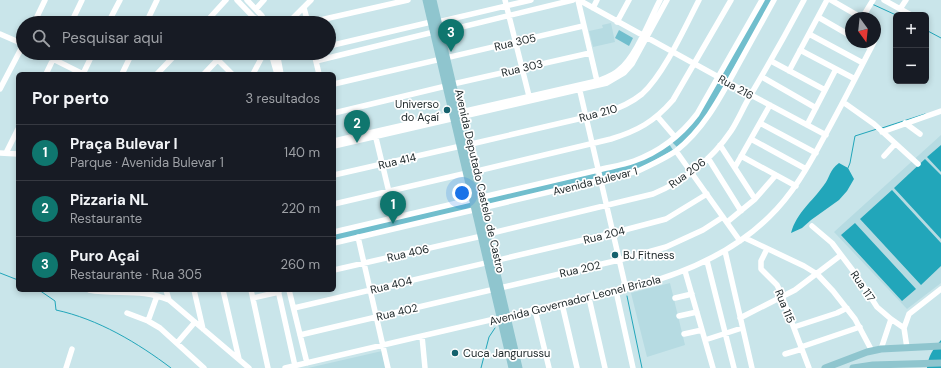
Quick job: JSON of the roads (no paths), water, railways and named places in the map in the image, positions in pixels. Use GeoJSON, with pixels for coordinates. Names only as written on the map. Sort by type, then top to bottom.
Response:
{"type":"FeatureCollection","features":[{"type":"Feature","properties":{"kind":"main road","name":"Avenida Deputado Castelo de Castro"},"geometry":{"type":"LineString","coordinates":[[426,0],[435,22]]}},
{"type":"Feature","properties":{"kind":"main road","name":"Avenida Deputado Castelo de Castro"},"geometry":{"type":"LineString","coordinates":[[433,0],[437,32],[515,366]]}},
{"type":"Feature","properties":{"kind":"main road"},"geometry":{"type":"LineString","coordinates":[[825,368],[881,349],[941,346]]}},
{"type":"Feature","properties":{"kind":"main road"},"geometry":{"type":"LineString","coordinates":[[853,368],[941,362]]}},
{"type":"Feature","properties":{"kind":"street"},"geometry":{"type":"LineString","coordinates":[[74,16],[82,0]]}},
{"type":"Feature","properties":{"kind":"street"},"geometry":{"type":"LineString","coordinates":[[112,16],[120,0]]}},
{"type":"Feature","properties":{"kind":"street"},"geometry":{"type":"LineString","coordinates":[[149,16],[157,0]]}},
{"type":"Feature","properties":{"kind":"street"},"geometry":{"type":"LineString","coordinates":[[211,16],[226,0]]}},
{"type":"Feature","properties":{"kind":"street"},"geometry":{"type":"LineString","coordinates":[[237,0],[251,16]]}},
{"type":"Feature","properties":{"kind":"street"},"geometry":{"type":"LineString","coordinates":[[247,0],[261,16]]}},
{"type":"Feature","properties":{"kind":"street"},"geometry":{"type":"LineString","coordinates":[[256,10],[264,0]]}},
{"type":"Feature","properties":{"kind":"street"},"geometry":{"type":"LineString","coordinates":[[295,16],[311,0]]}},
{"type":"Feature","properties":{"kind":"street"},"geometry":{"type":"LineString","coordinates":[[336,17],[408,0]]}},
{"type":"Feature","properties":{"kind":"street"},"geometry":{"type":"LineString","coordinates":[[336,44],[435,22],[506,3],[531,0]]}},
{"type":"Feature","properties":{"kind":"street"},"geometry":{"type":"LineString","coordinates":[[336,56],[573,0]]}},
{"type":"Feature","properties":{"kind":"street"},"geometry":{"type":"LineString","coordinates":[[578,0],[597,81]]}},
{"type":"Feature","properties":{"kind":"street","name":"Rua 216"},"geometry":{"type":"LineString","coordinates":[[578,0],[718,78],[826,135]]}},
{"type":"Feature","properties":{"kind":"street"},"geometry":{"type":"LineString","coordinates":[[593,8],[598,0]]}},
{"type":"Feature","properties":{"kind":"street"},"geometry":{"type":"LineString","coordinates":[[617,22],[629,0]]}},
{"type":"Feature","properties":{"kind":"street"},"geometry":{"type":"LineString","coordinates":[[457,116],[529,96],[606,83],[624,73],[632,64],[660,0]]}},
{"type":"Feature","properties":{"kind":"street"},"geometry":{"type":"LineString","coordinates":[[336,141],[375,135],[457,116],[579,87],[613,75],[621,69],[634,52],[667,0]]}},
{"type":"Feature","properties":{"kind":"street","name":"Rua 210"},"geometry":{"type":"LineString","coordinates":[[464,145],[614,110],[628,104],[642,94],[654,80],[672,51],[699,0]]}},
{"type":"Feature","properties":{"kind":"street"},"geometry":{"type":"LineString","coordinates":[[336,204],[592,144],[637,130],[657,116],[673,100],[695,64],[730,0]]}},
{"type":"Feature","properties":{"kind":"street","name":"Avenida Bulevar 1"},"geometry":{"type":"LineString","coordinates":[[336,232],[635,161],[653,152],[670,142],[697,114],[762,0]]}},
{"type":"Feature","properties":{"kind":"street","name":"Avenida Bulevar 1"},"geometry":{"type":"LineString","coordinates":[[336,242],[638,171],[660,160],[676,150],[693,135],[705,121],[774,0]]}},
{"type":"Feature","properties":{"kind":"street","name":"Rua 206"},"geometry":{"type":"LineString","coordinates":[[485,235],[607,206],[658,192],[691,172],[708,158],[731,130],[804,0]]}},
{"type":"Feature","properties":{"kind":"street"},"geometry":{"type":"LineString","coordinates":[[789,72],[827,0]]}},
{"type":"Feature","properties":{"kind":"street"},"geometry":{"type":"LineString","coordinates":[[831,0],[852,12]]}},
{"type":"Feature","properties":{"kind":"street"},"geometry":{"type":"LineString","coordinates":[[866,12],[873,0]]}},
{"type":"Feature","properties":{"kind":"street"},"geometry":{"type":"LineString","coordinates":[[884,0],[906,12]]}},
{"type":"Feature","properties":{"kind":"street"},"geometry":{"type":"LineString","coordinates":[[900,9],[906,0]]}},
{"type":"Feature","properties":{"kind":"street"},"geometry":{"type":"LineString","coordinates":[[37,16],[43,1]]}},
{"type":"Feature","properties":{"kind":"street"},"geometry":{"type":"LineString","coordinates":[[506,3],[529,96]]}},
{"type":"Feature","properties":{"kind":"street"},"geometry":{"type":"LineString","coordinates":[[304,8],[306,16]]}},
{"type":"Feature","properties":{"kind":"street"},"geometry":{"type":"LineString","coordinates":[[818,17],[845,33]]}},
{"type":"Feature","properties":{"kind":"street","name":"Rua 305"},"geometry":{"type":"LineString","coordinates":[[336,84],[583,26]]}},
{"type":"Feature","properties":{"kind":"street"},"geometry":{"type":"LineString","coordinates":[[0,34],[16,41]]}},
{"type":"Feature","properties":{"kind":"street"},"geometry":{"type":"LineString","coordinates":[[809,34],[863,63]]}},
{"type":"Feature","properties":{"kind":"street","name":"Avenida Governador Leonel Brizola"},"geometry":{"type":"LineString","coordinates":[[284,368],[626,289],[685,271],[707,261],[742,239],[769,217],[796,186],[826,135],[870,48]]}},
{"type":"Feature","properties":{"kind":"street"},"geometry":{"type":"LineString","coordinates":[[800,50],[854,79]]}},
{"type":"Feature","properties":{"kind":"street","name":"Rua 303"},"geometry":{"type":"LineString","coordinates":[[336,113],[590,53]]}},
{"type":"Feature","properties":{"kind":"street"},"geometry":{"type":"LineString","coordinates":[[1,86],[16,57]]}},
{"type":"Feature","properties":{"kind":"street"},"geometry":{"type":"LineString","coordinates":[[47,72],[53,60]]}},
{"type":"Feature","properties":{"kind":"street"},"geometry":{"type":"LineString","coordinates":[[55,60],[79,72]]}},
{"type":"Feature","properties":{"kind":"street"},"geometry":{"type":"LineString","coordinates":[[84,72],[90,60]]}},
{"type":"Feature","properties":{"kind":"street"},"geometry":{"type":"LineString","coordinates":[[123,72],[129,60]]}},
{"type":"Feature","properties":{"kind":"street"},"geometry":{"type":"LineString","coordinates":[[159,72],[170,60]]}},
{"type":"Feature","properties":{"kind":"street"},"geometry":{"type":"LineString","coordinates":[[206,72],[218,60],[230,72]]}},
{"type":"Feature","properties":{"kind":"street"},"geometry":{"type":"LineString","coordinates":[[254,72],[260,60]]}},
{"type":"Feature","properties":{"kind":"street"},"geometry":{"type":"LineString","coordinates":[[273,60],[276,72]]}},
{"type":"Feature","properties":{"kind":"street"},"geometry":{"type":"LineString","coordinates":[[278,60],[281,72]]}},
{"type":"Feature","properties":{"kind":"street"},"geometry":{"type":"LineString","coordinates":[[319,72],[316,61],[320,60]]}},
{"type":"Feature","properties":{"kind":"street"},"geometry":{"type":"LineString","coordinates":[[771,61],[825,90]]}},
{"type":"Feature","properties":{"kind":"street"},"geometry":{"type":"LineString","coordinates":[[807,125],[836,69]]}},
{"type":"Feature","properties":{"kind":"street"},"geometry":{"type":"LineString","coordinates":[[762,77],[816,108]]}},
{"type":"Feature","properties":{"kind":"street"},"geometry":{"type":"LineString","coordinates":[[579,87],[626,289]]}},
{"type":"Feature","properties":{"kind":"street"},"geometry":{"type":"LineString","coordinates":[[843,102],[874,124],[918,164]]}},
{"type":"Feature","properties":{"kind":"street"},"geometry":{"type":"LineString","coordinates":[[735,167],[770,105]]}},
{"type":"Feature","properties":{"kind":"street"},"geometry":{"type":"LineString","coordinates":[[882,132],[941,111]]}},
{"type":"Feature","properties":{"kind":"street"},"geometry":{"type":"LineString","coordinates":[[657,116],[675,137]]}},
{"type":"Feature","properties":{"kind":"street"},"geometry":{"type":"LineString","coordinates":[[905,123],[920,134]]}},
{"type":"Feature","properties":{"kind":"street"},"geometry":{"type":"LineString","coordinates":[[760,124],[816,153]]}},
{"type":"Feature","properties":{"kind":"street"},"geometry":{"type":"LineString","coordinates":[[16,132],[3,153],[16,154]]}},
{"type":"Feature","properties":{"kind":"street"},"geometry":{"type":"LineString","coordinates":[[375,135],[395,217]]}},
{"type":"Feature","properties":{"kind":"street"},"geometry":{"type":"LineString","coordinates":[[751,139],[806,169]]}},
{"type":"Feature","properties":{"kind":"street"},"geometry":{"type":"LineString","coordinates":[[670,142],[723,217],[742,239],[767,248],[804,266],[816,274],[847,308],[860,327],[872,351]]}},
{"type":"Feature","properties":{"kind":"street"},"geometry":{"type":"LineString","coordinates":[[884,156],[896,144]]}},
{"type":"Feature","properties":{"kind":"street","name":"Rua 414"},"geometry":{"type":"LineString","coordinates":[[336,175],[464,145]]}},
{"type":"Feature","properties":{"kind":"street"},"geometry":{"type":"LineString","coordinates":[[720,145],[755,199]]}},
{"type":"Feature","properties":{"kind":"street"},"geometry":{"type":"LineString","coordinates":[[741,156],[796,186]]}},
{"type":"Feature","properties":{"kind":"street"},"geometry":{"type":"LineString","coordinates":[[708,158],[741,211]]}},
{"type":"Feature","properties":{"kind":"street"},"geometry":{"type":"LineString","coordinates":[[727,222],[755,199],[776,175]]}},
{"type":"Feature","properties":{"kind":"street","name":"Rua 204"},"geometry":{"type":"LineString","coordinates":[[491,262],[613,233],[666,218],[707,194]]}},
{"type":"Feature","properties":{"kind":"street","name":"Rua 202"},"geometry":{"type":"LineString","coordinates":[[498,288],[619,260],[666,247],[680,242],[703,230],[723,217]]}},
{"type":"Feature","properties":{"kind":"street","name":"Rua 117"},"geometry":{"type":"LineString","coordinates":[[812,226],[828,239],[841,255],[874,303],[891,319],[904,328]]}},
{"type":"Feature","properties":{"kind":"street","name":"Rua 406"},"geometry":{"type":"LineString","coordinates":[[336,270],[485,235]]}},
{"type":"Feature","properties":{"kind":"street"},"geometry":{"type":"LineString","coordinates":[[358,237],[388,368]]}},
{"type":"Feature","properties":{"kind":"street","name":"Rua 115"},"geometry":{"type":"LineString","coordinates":[[767,248],[761,261],[761,269],[777,285],[783,296],[809,368]]}},
{"type":"Feature","properties":{"kind":"street"},"geometry":{"type":"LineString","coordinates":[[725,251],[752,368]]}},
{"type":"Feature","properties":{"kind":"street"},"geometry":{"type":"LineString","coordinates":[[740,318],[794,290],[841,255]]}},
{"type":"Feature","properties":{"kind":"street"},"geometry":{"type":"LineString","coordinates":[[707,261],[724,334],[734,368]]}},
{"type":"Feature","properties":{"kind":"street","name":"Rua 404"},"geometry":{"type":"LineString","coordinates":[[294,308],[491,262]]}},
{"type":"Feature","properties":{"kind":"street"},"geometry":{"type":"LineString","coordinates":[[685,271],[713,368]]}},
{"type":"Feature","properties":{"kind":"street","name":"Rua 402"},"geometry":{"type":"LineString","coordinates":[[300,335],[498,288]]}},
{"type":"Feature","properties":{"kind":"street"},"geometry":{"type":"LineString","coordinates":[[907,348],[904,328],[910,314],[941,289]]}},
{"type":"Feature","properties":{"kind":"street"},"geometry":{"type":"LineString","coordinates":[[616,291],[631,368]]}},
{"type":"Feature","properties":{"kind":"street"},"geometry":{"type":"LineString","coordinates":[[143,292],[169,300],[250,368]]}},
{"type":"Feature","properties":{"kind":"street"},"geometry":{"type":"LineString","coordinates":[[167,292],[169,300]]}},
{"type":"Feature","properties":{"kind":"street"},"geometry":{"type":"LineString","coordinates":[[194,292],[203,330]]}},
{"type":"Feature","properties":{"kind":"street"},"geometry":{"type":"LineString","coordinates":[[223,292],[239,359]]}},
{"type":"Feature","properties":{"kind":"street"},"geometry":{"type":"LineString","coordinates":[[252,292],[268,368]]}},
{"type":"Feature","properties":{"kind":"street"},"geometry":{"type":"LineString","coordinates":[[253,298],[274,292]]}},
{"type":"Feature","properties":{"kind":"street"},"geometry":{"type":"LineString","coordinates":[[278,292],[295,366]]}},
{"type":"Feature","properties":{"kind":"street"},"geometry":{"type":"LineString","coordinates":[[290,292],[307,363]]}},
{"type":"Feature","properties":{"kind":"street"},"geometry":{"type":"LineString","coordinates":[[675,298],[692,294]]}},
{"type":"Feature","properties":{"kind":"street"},"geometry":{"type":"LineString","coordinates":[[148,321],[157,296]]}},
{"type":"Feature","properties":{"kind":"street"},"geometry":{"type":"LineString","coordinates":[[589,298],[605,368]]}},
{"type":"Feature","properties":{"kind":"street"},"geometry":{"type":"LineString","coordinates":[[562,304],[577,368]]}},
{"type":"Feature","properties":{"kind":"street"},"geometry":{"type":"LineString","coordinates":[[794,327],[837,313],[847,308]]}},
{"type":"Feature","properties":{"kind":"street"},"geometry":{"type":"LineString","coordinates":[[535,310],[549,368]]}},
{"type":"Feature","properties":{"kind":"street"},"geometry":{"type":"LineString","coordinates":[[679,316],[697,312]]}},
{"type":"Feature","properties":{"kind":"street"},"geometry":{"type":"LineString","coordinates":[[127,313],[148,321],[160,328],[204,368]]}},
{"type":"Feature","properties":{"kind":"street"},"geometry":{"type":"LineString","coordinates":[[881,349],[891,319]]}},
{"type":"Feature","properties":{"kind":"street"},"geometry":{"type":"LineString","coordinates":[[177,343],[195,322]]}},
{"type":"Feature","properties":{"kind":"street"},"geometry":{"type":"LineString","coordinates":[[785,354],[860,327]]}},
{"type":"Feature","properties":{"kind":"street"},"geometry":{"type":"LineString","coordinates":[[705,340],[742,328]]}},
{"type":"Feature","properties":{"kind":"street"},"geometry":{"type":"LineString","coordinates":[[684,334],[702,330]]}},
{"type":"Feature","properties":{"kind":"street"},"geometry":{"type":"LineString","coordinates":[[422,336],[425,368]]}},
{"type":"Feature","properties":{"kind":"street"},"geometry":{"type":"LineString","coordinates":[[66,368],[72,349]]}},
{"type":"Feature","properties":{"kind":"waterway"},"geometry":{"type":"LineString","coordinates":[[872,4],[893,14]]}},
{"type":"Feature","properties":{"kind":"waterway"},"geometry":{"type":"LineString","coordinates":[[929,32],[941,38]]}},
{"type":"Feature","properties":{"kind":"waterway"},"geometry":{"type":"LineString","coordinates":[[882,128],[925,114]]}},
{"type":"Feature","properties":{"kind":"waterway"},"geometry":{"type":"LineString","coordinates":[[848,168],[855,136],[877,129]]}},
{"type":"Feature","properties":{"kind":"waterway"},"geometry":{"type":"LineString","coordinates":[[0,273],[16,279]]}},
{"type":"Feature","properties":{"kind":"waterway"},"geometry":{"type":"LineString","coordinates":[[42,292],[55,301],[56,310],[87,319],[117,333],[171,368]]}},
{"type":"Feature","properties":{"kind":"waterway"},"geometry":{"type":"LineString","coordinates":[[627,296],[642,368]]}},
{"type":"Feature","properties":{"kind":"waterway"},"geometry":{"type":"LineString","coordinates":[[481,368],[489,337],[495,328]]}},
{"type":"Feature","properties":{"kind":"place","name":"Puro Açai"},"geometry":{"type":"Point","coordinates":[451,52]}},
{"type":"Feature","properties":{"kind":"place","name":"Universo do Açaí"},"geometry":{"type":"Point","coordinates":[447,110]}},
{"type":"Feature","properties":{"kind":"place","name":"Pizzaria NL"},"geometry":{"type":"Point","coordinates":[357,143]}},
{"type":"Feature","properties":{"kind":"place","name":"Praça Bulevar I"},"geometry":{"type":"Point","coordinates":[393,224]}},
{"type":"Feature","properties":{"kind":"place","name":"BJ Fitness"},"geometry":{"type":"Point","coordinates":[615,255]}},
{"type":"Feature","properties":{"kind":"place","name":"Cuca Jangurussu"},"geometry":{"type":"Point","coordinates":[455,353]}}]}
